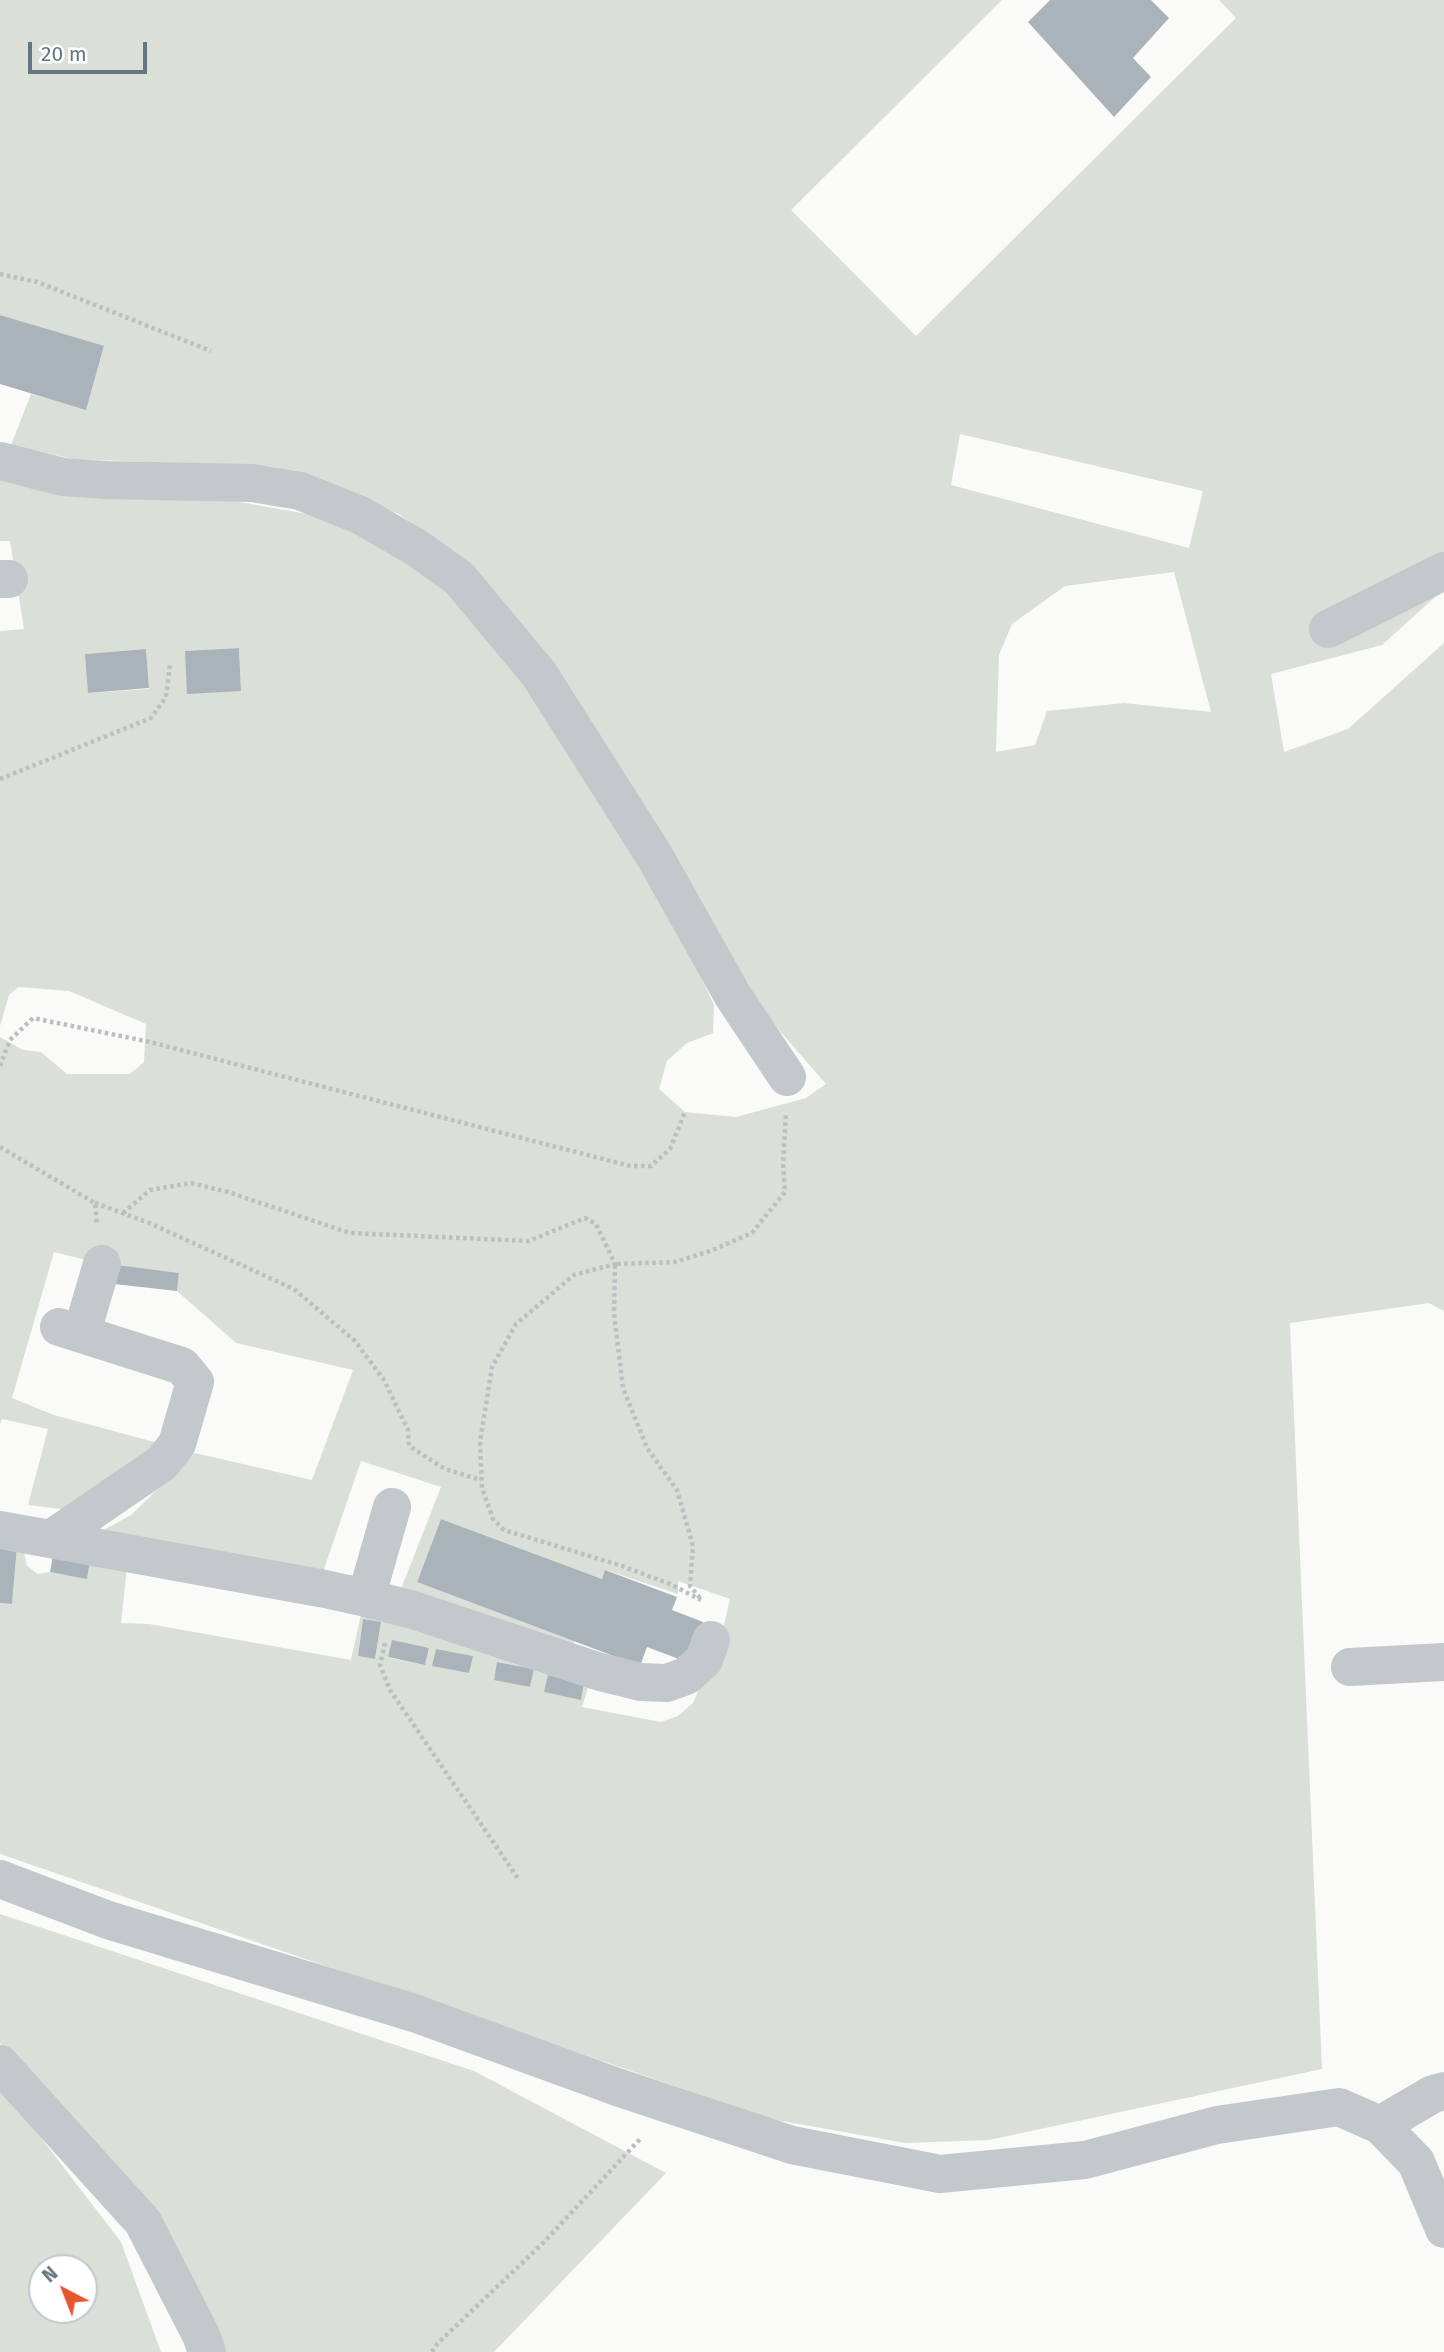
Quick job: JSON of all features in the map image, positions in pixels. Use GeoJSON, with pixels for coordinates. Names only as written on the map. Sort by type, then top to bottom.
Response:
{"type":"FeatureCollection","features":[{"type":"Feature","properties":{"kind":"street"},"geometry":{"type":"LineString","coordinates":[[0,461],[63,477],[252,483],[300,491],[360,514],[417,548],[459,578],[539,674],[655,857],[733,996],[787,1077]]}},
{"type":"Feature","properties":{"kind":"street"},"geometry":{"type":"LineString","coordinates":[[1328,629],[1444,571]]}},
{"type":"Feature","properties":{"kind":"street"},"geometry":{"type":"LineString","coordinates":[[51,1539],[162,1463],[177,1444],[195,1382],[182,1366],[71,1330],[102,1264]]}},
{"type":"Feature","properties":{"kind":"street"},"geometry":{"type":"LineString","coordinates":[[380,1602],[391,1507]]}},
{"type":"Feature","properties":{"kind":"street"},"geometry":{"type":"LineString","coordinates":[[0,1530],[325,1588],[380,1602],[600,1672],[641,1682],[667,1683],[686,1676],[704,1660],[711,1640]]}},
{"type":"Feature","properties":{"kind":"street"},"geometry":{"type":"LineString","coordinates":[[1350,1667],[1444,1662]]}},
{"type":"Feature","properties":{"kind":"street"},"geometry":{"type":"LineString","coordinates":[[0,1879],[108,1920],[414,2013],[792,2146],[940,2174],[1085,2160],[1217,2125],[1339,2107],[1380,2125],[1416,2162],[1444,2230]]}},
{"type":"Feature","properties":{"kind":"street"},"geometry":{"type":"LineString","coordinates":[[0,2064],[143,2222],[201,2335],[207,2352]]}},
{"type":"Feature","properties":{"kind":"street"},"geometry":{"type":"LineString","coordinates":[[1380,2125],[1433,2094],[1444,2091]]}},
{"type":"Feature","properties":{"kind":"path"},"geometry":{"type":"LineString","coordinates":[[0,274],[37,282],[211,351]]}},
{"type":"Feature","properties":{"kind":"path"},"geometry":{"type":"LineString","coordinates":[[0,779],[151,718],[166,697],[170,665]]}},
{"type":"Feature","properties":{"kind":"path"},"geometry":{"type":"LineString","coordinates":[[0,1066],[10,1040],[33,1018],[150,1042],[630,1166],[651,1166],[670,1149],[685,1112]]}},
{"type":"Feature","properties":{"kind":"path"},"geometry":{"type":"LineString","coordinates":[[701,1600],[670,1584],[622,1566],[504,1530],[493,1519],[481,1480],[480,1442],[492,1367],[516,1324],[574,1275],[615,1264],[675,1262],[752,1233],[785,1192],[783,1163],[787,1077]]}},
{"type":"Feature","properties":{"kind":"path"},"geometry":{"type":"LineString","coordinates":[[0,1147],[94,1203],[124,1213],[294,1289],[355,1341],[384,1380],[408,1430],[409,1447],[445,1469],[481,1480]]}},
{"type":"Feature","properties":{"kind":"path"},"geometry":{"type":"LineString","coordinates":[[124,1213],[150,1190],[191,1183],[228,1192],[350,1233],[529,1241],[585,1218],[596,1224],[615,1264],[614,1314],[623,1388],[647,1448],[677,1490],[693,1546],[691,1586],[701,1600],[711,1640]]}},
{"type":"Feature","properties":{"kind":"path"},"geometry":{"type":"LineString","coordinates":[[94,1203],[102,1264]]}},
{"type":"Feature","properties":{"kind":"path"},"geometry":{"type":"LineString","coordinates":[[380,1602],[380,1665],[390,1690],[519,1880]]}},
{"type":"Feature","properties":{"kind":"path"},"geometry":{"type":"LineString","coordinates":[[432,2352],[542,2244],[672,2106]]}},
{"type":"Feature","properties":{"kind":"shaded area"},"geometry":{"type":"Polygon","coordinates":[[[0,0],[1002,0],[791,210],[916,336],[1236,18],[1219,0],[1444,0],[1444,589],[1382,645],[1271,674],[1284,752],[1348,729],[1444,643],[1444,1311],[1429,1303],[1290,1323],[1322,2069],[989,2140],[905,2143],[771,2119],[0,1854],[0,1603],[12,1604],[17,1547],[23,1548],[27,1566],[38,1574],[50,1572],[87,1578],[90,1561],[127,1568],[121,1623],[149,1624],[351,1660],[362,1610],[591,1678],[582,1707],[661,1722],[678,1716],[693,1703],[720,1642],[730,1599],[678,1581],[678,1594],[606,1570],[602,1579],[441,1519],[417,1582],[574,1641],[571,1654],[399,1594],[441,1487],[361,1461],[322,1575],[98,1533],[131,1515],[195,1453],[312,1480],[353,1370],[236,1343],[177,1291],[179,1273],[102,1264],[54,1252],[12,1398],[54,1415],[158,1443],[69,1510],[28,1505],[48,1429],[2,1419],[0,1424],[0,1037],[23,1050],[41,1052],[67,1074],[130,1074],[144,1062],[146,1024],[69,991],[18,987],[9,995],[0,1026],[0,631],[24,629],[10,541],[0,541],[0,472],[90,498],[234,501],[313,515],[378,538],[447,583],[527,681],[671,914],[714,1005],[713,1033],[687,1043],[667,1061],[659,1089],[685,1112],[736,1117],[806,1098],[826,1084],[772,1022],[457,557],[399,514],[274,467],[73,459],[11,445],[31,394],[86,409],[104,347],[0,315],[0,0]],[[960,434],[951,485],[1189,548],[1203,491],[960,434]],[[1174,572],[1065,586],[1012,624],[999,655],[996,752],[1035,745],[1047,711],[1124,703],[1211,712],[1174,572]],[[239,648],[185,651],[241,691],[239,648]],[[146,649],[86,654],[88,693],[149,689],[146,649]],[[363,1620],[358,1656],[375,1659],[381,1622],[363,1620]],[[393,1641],[389,1658],[425,1665],[429,1648],[393,1641]],[[436,1649],[433,1666],[469,1673],[472,1656],[436,1649]],[[498,1662],[494,1679],[530,1687],[534,1669],[498,1662]],[[548,1675],[545,1692],[580,1699],[584,1682],[548,1675]]]}},
{"type":"Feature","properties":{"kind":"shaded area"},"geometry":{"type":"Polygon","coordinates":[[[0,1914],[474,2071],[666,2173],[494,2352],[216,2352],[131,2197],[0,2043],[0,1914]]]}},
{"type":"Feature","properties":{"kind":"shaded area"},"geometry":{"type":"Polygon","coordinates":[[[0,2088],[121,2242],[161,2352],[0,2352],[0,2088]]]}},
{"type":"Feature","properties":{"kind":"building"},"geometry":{"type":"Polygon","coordinates":[[[1050,0],[1151,0],[1169,18],[1133,58],[1151,77],[1114,117],[1028,22],[1050,0]]]}},
{"type":"Feature","properties":{"kind":"building"},"geometry":{"type":"Polygon","coordinates":[[[0,315],[104,346],[86,410],[0,384],[0,315]]]}},
{"type":"Feature","properties":{"kind":"building"},"geometry":{"type":"Polygon","coordinates":[[[239,648],[241,691],[187,694],[185,651],[239,648]]]}},
{"type":"Feature","properties":{"kind":"building"},"geometry":{"type":"Polygon","coordinates":[[[146,649],[149,688],[88,693],[85,654],[146,649]]]}},
{"type":"Feature","properties":{"kind":"building"},"geometry":{"type":"Polygon","coordinates":[[[116,1265],[179,1273],[177,1291],[114,1284],[116,1265]]]}},
{"type":"Feature","properties":{"kind":"building"},"geometry":{"type":"Polygon","coordinates":[[[441,1519],[602,1579],[605,1570],[677,1597],[672,1610],[703,1622],[687,1662],[647,1647],[640,1666],[417,1582],[441,1519]]]}},
{"type":"Feature","properties":{"kind":"building"},"geometry":{"type":"Polygon","coordinates":[[[0,1545],[17,1547],[12,1604],[0,1603],[0,1545]]]}},
{"type":"Feature","properties":{"kind":"building"},"geometry":{"type":"Polygon","coordinates":[[[53,1555],[90,1561],[87,1579],[50,1572],[53,1555]]]}},
{"type":"Feature","properties":{"kind":"building"},"geometry":{"type":"Polygon","coordinates":[[[363,1619],[381,1622],[375,1659],[358,1656],[363,1619]]]}},
{"type":"Feature","properties":{"kind":"building"},"geometry":{"type":"Polygon","coordinates":[[[392,1640],[429,1648],[425,1665],[388,1657],[392,1640]]]}},
{"type":"Feature","properties":{"kind":"building"},"geometry":{"type":"Polygon","coordinates":[[[436,1649],[473,1656],[469,1673],[432,1666],[436,1649]]]}},
{"type":"Feature","properties":{"kind":"building"},"geometry":{"type":"Polygon","coordinates":[[[497,1662],[534,1669],[530,1687],[494,1680],[497,1662]]]}},
{"type":"Feature","properties":{"kind":"building"},"geometry":{"type":"Polygon","coordinates":[[[548,1675],[584,1682],[581,1700],[544,1692],[548,1675]]]}}]}
